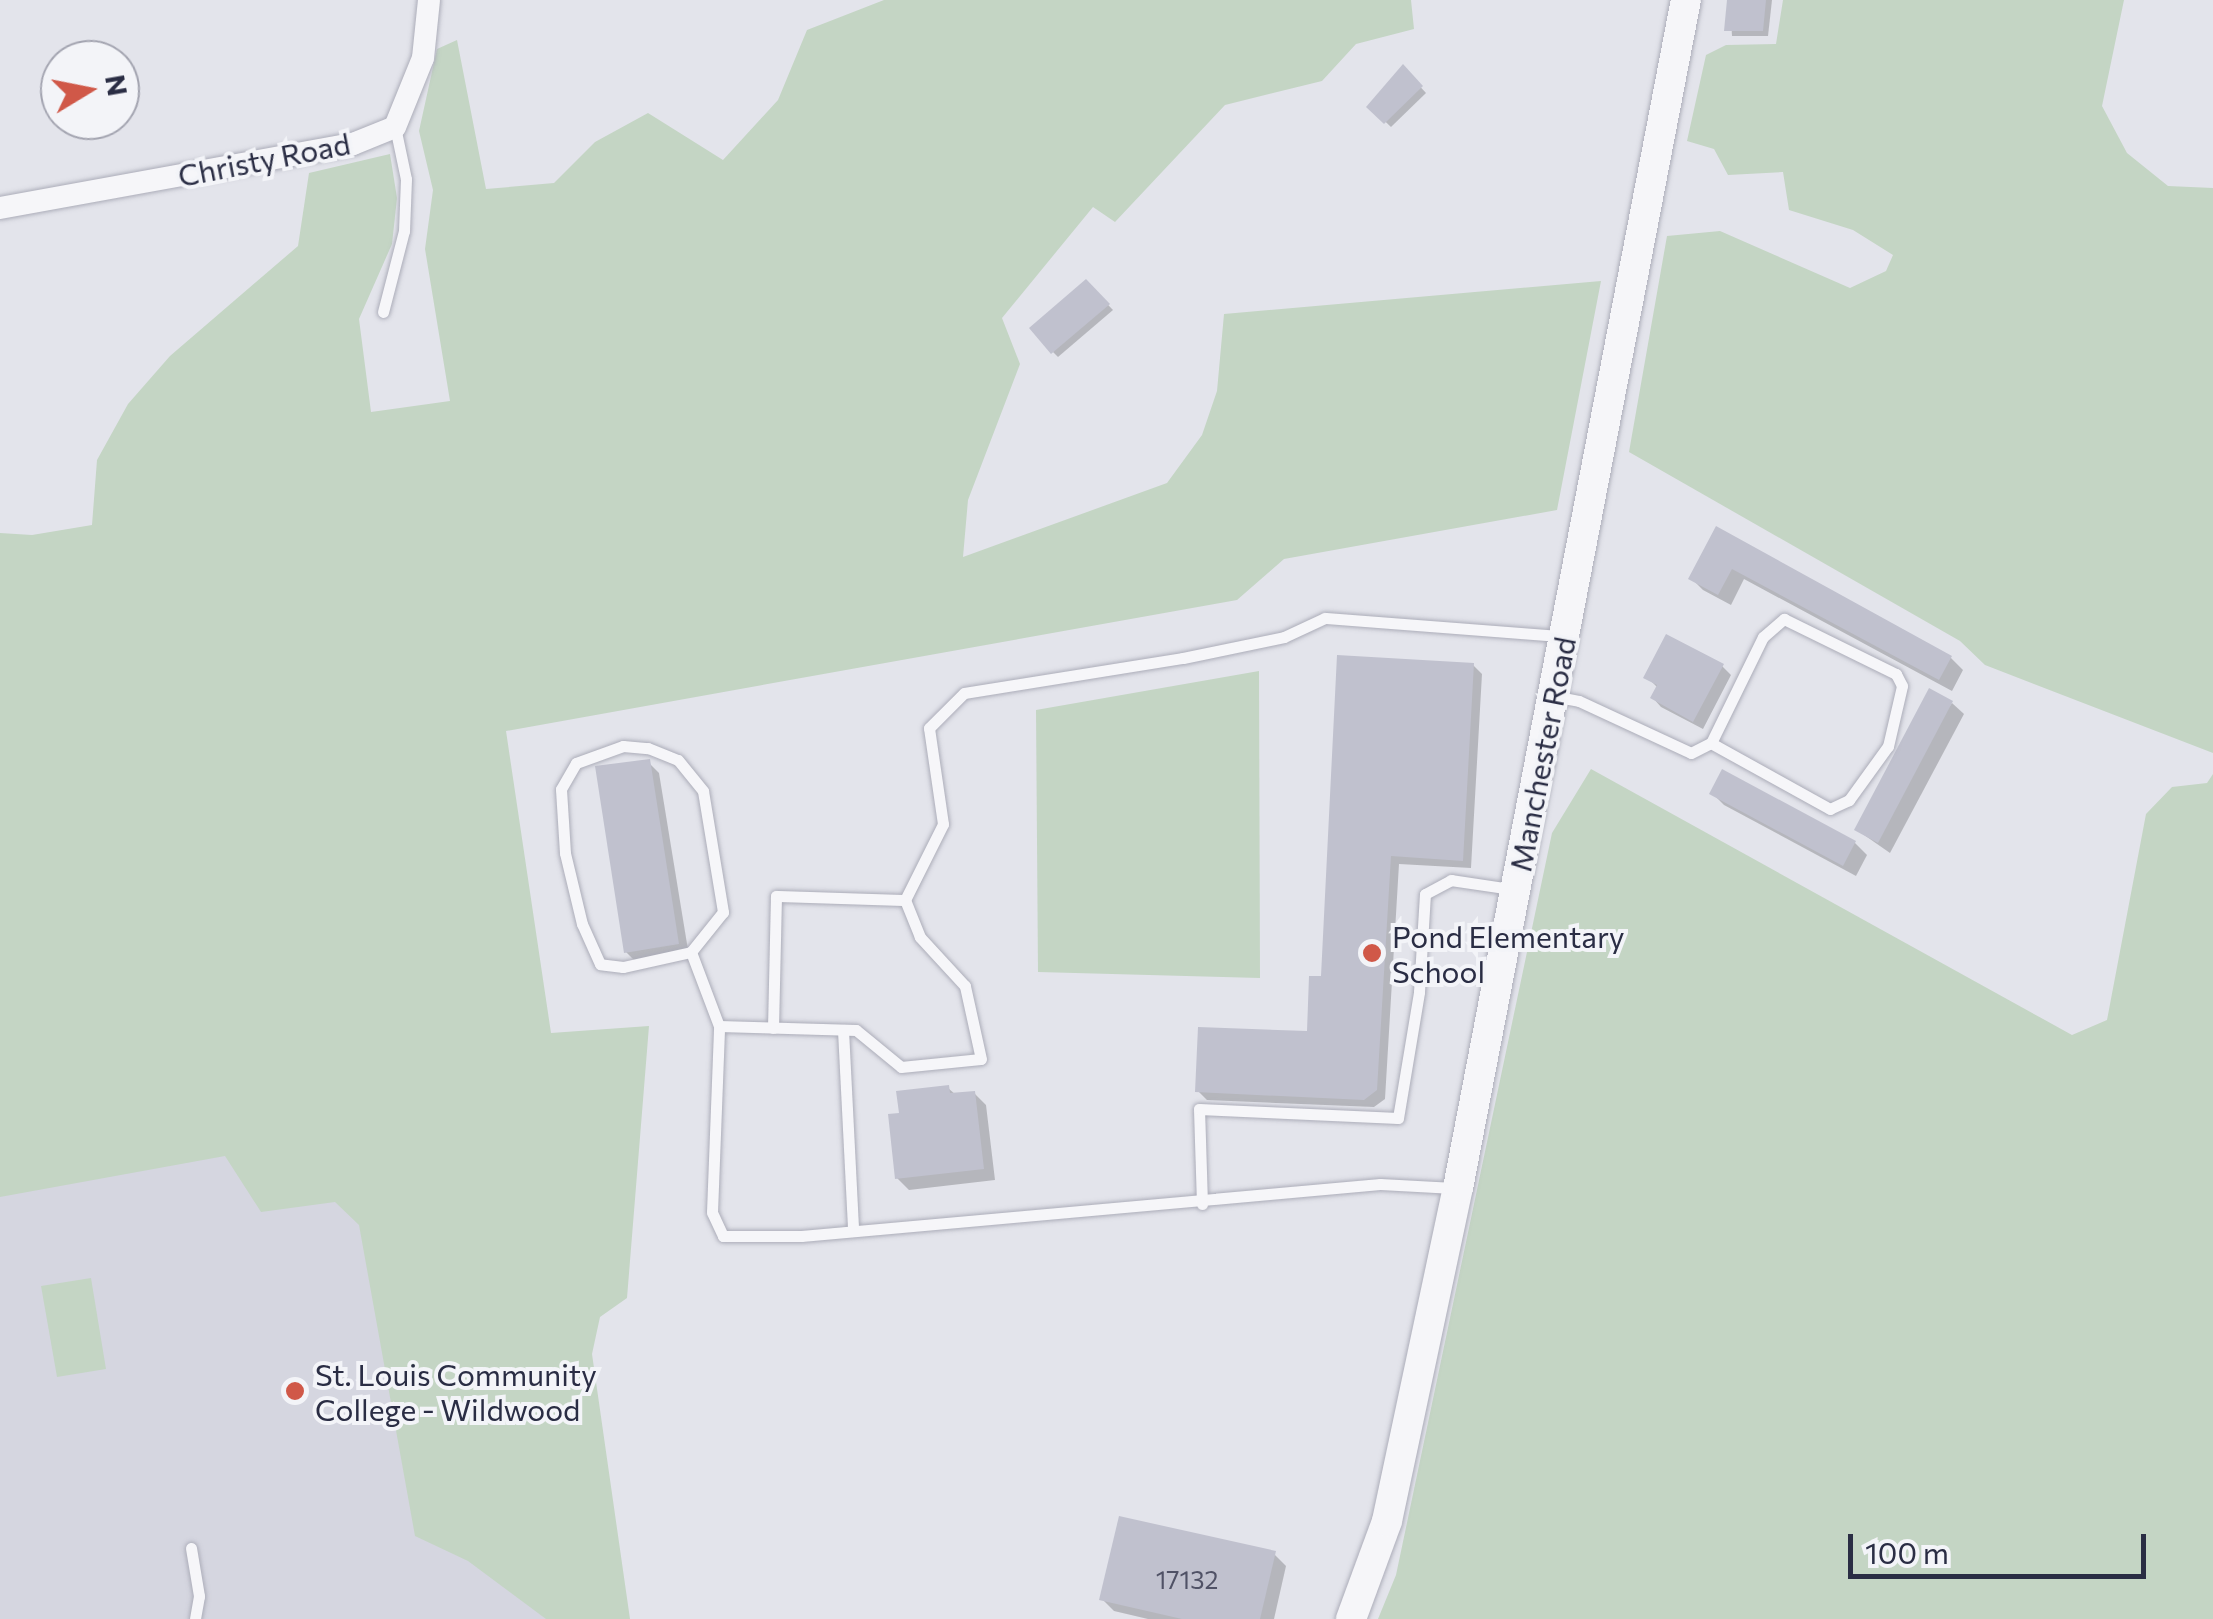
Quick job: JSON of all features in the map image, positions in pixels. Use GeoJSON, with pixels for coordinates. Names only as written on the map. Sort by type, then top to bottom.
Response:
{"type":"FeatureCollection","features":[{"type":"Feature","properties":{"kind":"street"},"geometry":{"type":"LineString","coordinates":[[396,127],[423,58],[429,0]]}},
{"type":"Feature","properties":{"kind":"street","name":"Manchester Road"},"geometry":{"type":"LineString","coordinates":[[1351,1619],[1387,1521],[1458,1188],[1686,0]]}},
{"type":"Feature","properties":{"kind":"street","name":"Christy Road"},"geometry":{"type":"LineString","coordinates":[[0,208],[353,144],[396,127]]}},
{"type":"Feature","properties":{"kind":"lane"},"geometry":{"type":"LineString","coordinates":[[382,312],[404,232],[406,178],[396,127]]}},
{"type":"Feature","properties":{"kind":"lane"},"geometry":{"type":"LineString","coordinates":[[718,1026],[856,1030],[901,1067],[980,1059],[965,986],[920,936],[905,900],[943,824],[928,728],[964,693],[1284,637],[1325,618],[1564,637]]}},
{"type":"Feature","properties":{"kind":"lane"},"geometry":{"type":"LineString","coordinates":[[1553,696],[1579,701],[1679,750],[1691,752],[1712,743],[1763,637],[1784,619],[1896,674],[1902,686],[1888,746],[1850,800],[1830,809],[1712,743]]}},
{"type":"Feature","properties":{"kind":"lane"},"geometry":{"type":"LineString","coordinates":[[623,746],[648,748],[678,760],[703,791],[723,912],[691,952],[624,967],[600,964],[582,924],[565,852],[561,789],[576,762],[623,746]]}},
{"type":"Feature","properties":{"kind":"lane"},"geometry":{"type":"LineString","coordinates":[[1202,1204],[1199,1108],[1398,1118],[1420,992],[1424,894],[1451,880],[1516,890]]}},
{"type":"Feature","properties":{"kind":"lane"},"geometry":{"type":"LineString","coordinates":[[773,1028],[776,896],[905,900]]}},
{"type":"Feature","properties":{"kind":"lane"},"geometry":{"type":"LineString","coordinates":[[691,952],[718,1026],[712,1212],[723,1236],[1202,1204],[1380,1184],[1458,1188]]}},
{"type":"Feature","properties":{"kind":"lane"},"geometry":{"type":"LineString","coordinates":[[843,1030],[853,1230]]}},
{"type":"Feature","properties":{"kind":"lane"},"geometry":{"type":"LineString","coordinates":[[190,1548],[199,1596],[196,1619]]}},
{"type":"Feature","properties":{"kind":"shaded area","name":"St. Louis Community College - Wildwood"},"geometry":{"type":"Polygon","coordinates":[[[538,1075],[626,1619],[0,1619],[0,1164],[538,1075]]]}},
{"type":"Feature","properties":{"kind":"green space"},"geometry":{"type":"Polygon","coordinates":[[[884,0],[1411,0],[1414,29],[1356,44],[1322,81],[1225,105],[1115,222],[1093,207],[1002,318],[1020,364],[968,500],[963,557],[1167,483],[1202,435],[1217,391],[1224,314],[1601,281],[1557,510],[1284,559],[1237,600],[506,731],[551,1033],[649,1026],[627,1298],[600,1317],[592,1354],[630,1619],[546,1619],[468,1561],[415,1536],[359,1225],[335,1202],[261,1212],[225,1156],[0,1197],[0,533],[32,535],[92,525],[97,460],[128,404],[170,356],[298,246],[309,173],[390,154],[397,198],[392,244],[359,319],[371,412],[450,401],[425,249],[433,190],[419,131],[437,49],[457,40],[486,189],[554,183],[595,142],[648,113],[723,160],[778,100],[807,30],[884,0]]]}},
{"type":"Feature","properties":{"kind":"green space"},"geometry":{"type":"Polygon","coordinates":[[[1783,0],[2124,0],[2102,106],[2127,153],[2168,186],[2213,188],[2213,753],[1985,665],[1960,641],[1629,452],[1667,236],[1720,231],[1850,288],[1886,271],[1893,255],[1853,230],[1789,210],[1783,172],[1728,175],[1714,149],[1687,141],[1706,55],[1726,45],[1776,44],[1783,0]]]}},
{"type":"Feature","properties":{"kind":"green space"},"geometry":{"type":"Polygon","coordinates":[[[1259,671],[1260,978],[1038,972],[1036,710],[1259,671]]]}},
{"type":"Feature","properties":{"kind":"green space"},"geometry":{"type":"Polygon","coordinates":[[[1591,769],[2072,1035],[2107,1020],[2146,814],[2172,787],[2207,783],[2213,774],[2213,1619],[1378,1619],[1396,1575],[1552,833],[1591,769]]]}},
{"type":"Feature","properties":{"kind":"green space"},"geometry":{"type":"Polygon","coordinates":[[[91,1278],[106,1369],[57,1377],[41,1286],[91,1278]]]}},
{"type":"Feature","properties":{"kind":"building"},"geometry":{"type":"Polygon","coordinates":[[[1727,0],[1766,0],[1763,31],[1724,31],[1727,0]]]}},
{"type":"Feature","properties":{"kind":"building"},"geometry":{"type":"Polygon","coordinates":[[[1403,64],[1423,86],[1384,124],[1366,107],[1403,64]]]}},
{"type":"Feature","properties":{"kind":"building"},"geometry":{"type":"Polygon","coordinates":[[[1086,279],[1110,304],[1051,354],[1029,328],[1086,279]]]}},
{"type":"Feature","properties":{"kind":"building"},"geometry":{"type":"Polygon","coordinates":[[[1716,526],[1952,656],[1939,680],[1732,569],[1718,595],[1688,579],[1716,526]]]}},
{"type":"Feature","properties":{"kind":"building"},"geometry":{"type":"Polygon","coordinates":[[[1666,634],[1724,664],[1693,722],[1650,698],[1657,685],[1643,678],[1666,634]]]}},
{"type":"Feature","properties":{"kind":"building"},"geometry":{"type":"Polygon","coordinates":[[[1337,655],[1474,663],[1463,861],[1391,856],[1377,1090],[1364,1100],[1195,1092],[1198,1027],[1307,1031],[1309,976],[1321,976],[1337,655]]]}},
{"type":"Feature","properties":{"kind":"building"},"geometry":{"type":"Polygon","coordinates":[[[1929,688],[1953,701],[1878,843],[1854,830],[1929,688]]]}},
{"type":"Feature","properties":{"kind":"building"},"geometry":{"type":"Polygon","coordinates":[[[650,759],[679,944],[624,953],[595,766],[650,759]]]}},
{"type":"Feature","properties":{"kind":"building"},"geometry":{"type":"Polygon","coordinates":[[[1722,769],[1856,841],[1843,866],[1709,794],[1722,769]]]}},
{"type":"Feature","properties":{"kind":"building"},"geometry":{"type":"Polygon","coordinates":[[[949,1085],[950,1093],[975,1091],[984,1169],[895,1179],[888,1114],[899,1113],[896,1091],[949,1085]]]}},
{"type":"Feature","properties":{"kind":"building"},"geometry":{"type":"Polygon","coordinates":[[[1119,1516],[1276,1551],[1260,1619],[1182,1619],[1099,1600],[1119,1516]]]}},
{"type":"Feature","properties":{"kind":"place","name":"Pond Elementary School"},"geometry":{"type":"Point","coordinates":[1372,953]}},
{"type":"Feature","properties":{"kind":"place","name":"St. Louis Community College - Wildwood"},"geometry":{"type":"Point","coordinates":[295,1391]}}]}
